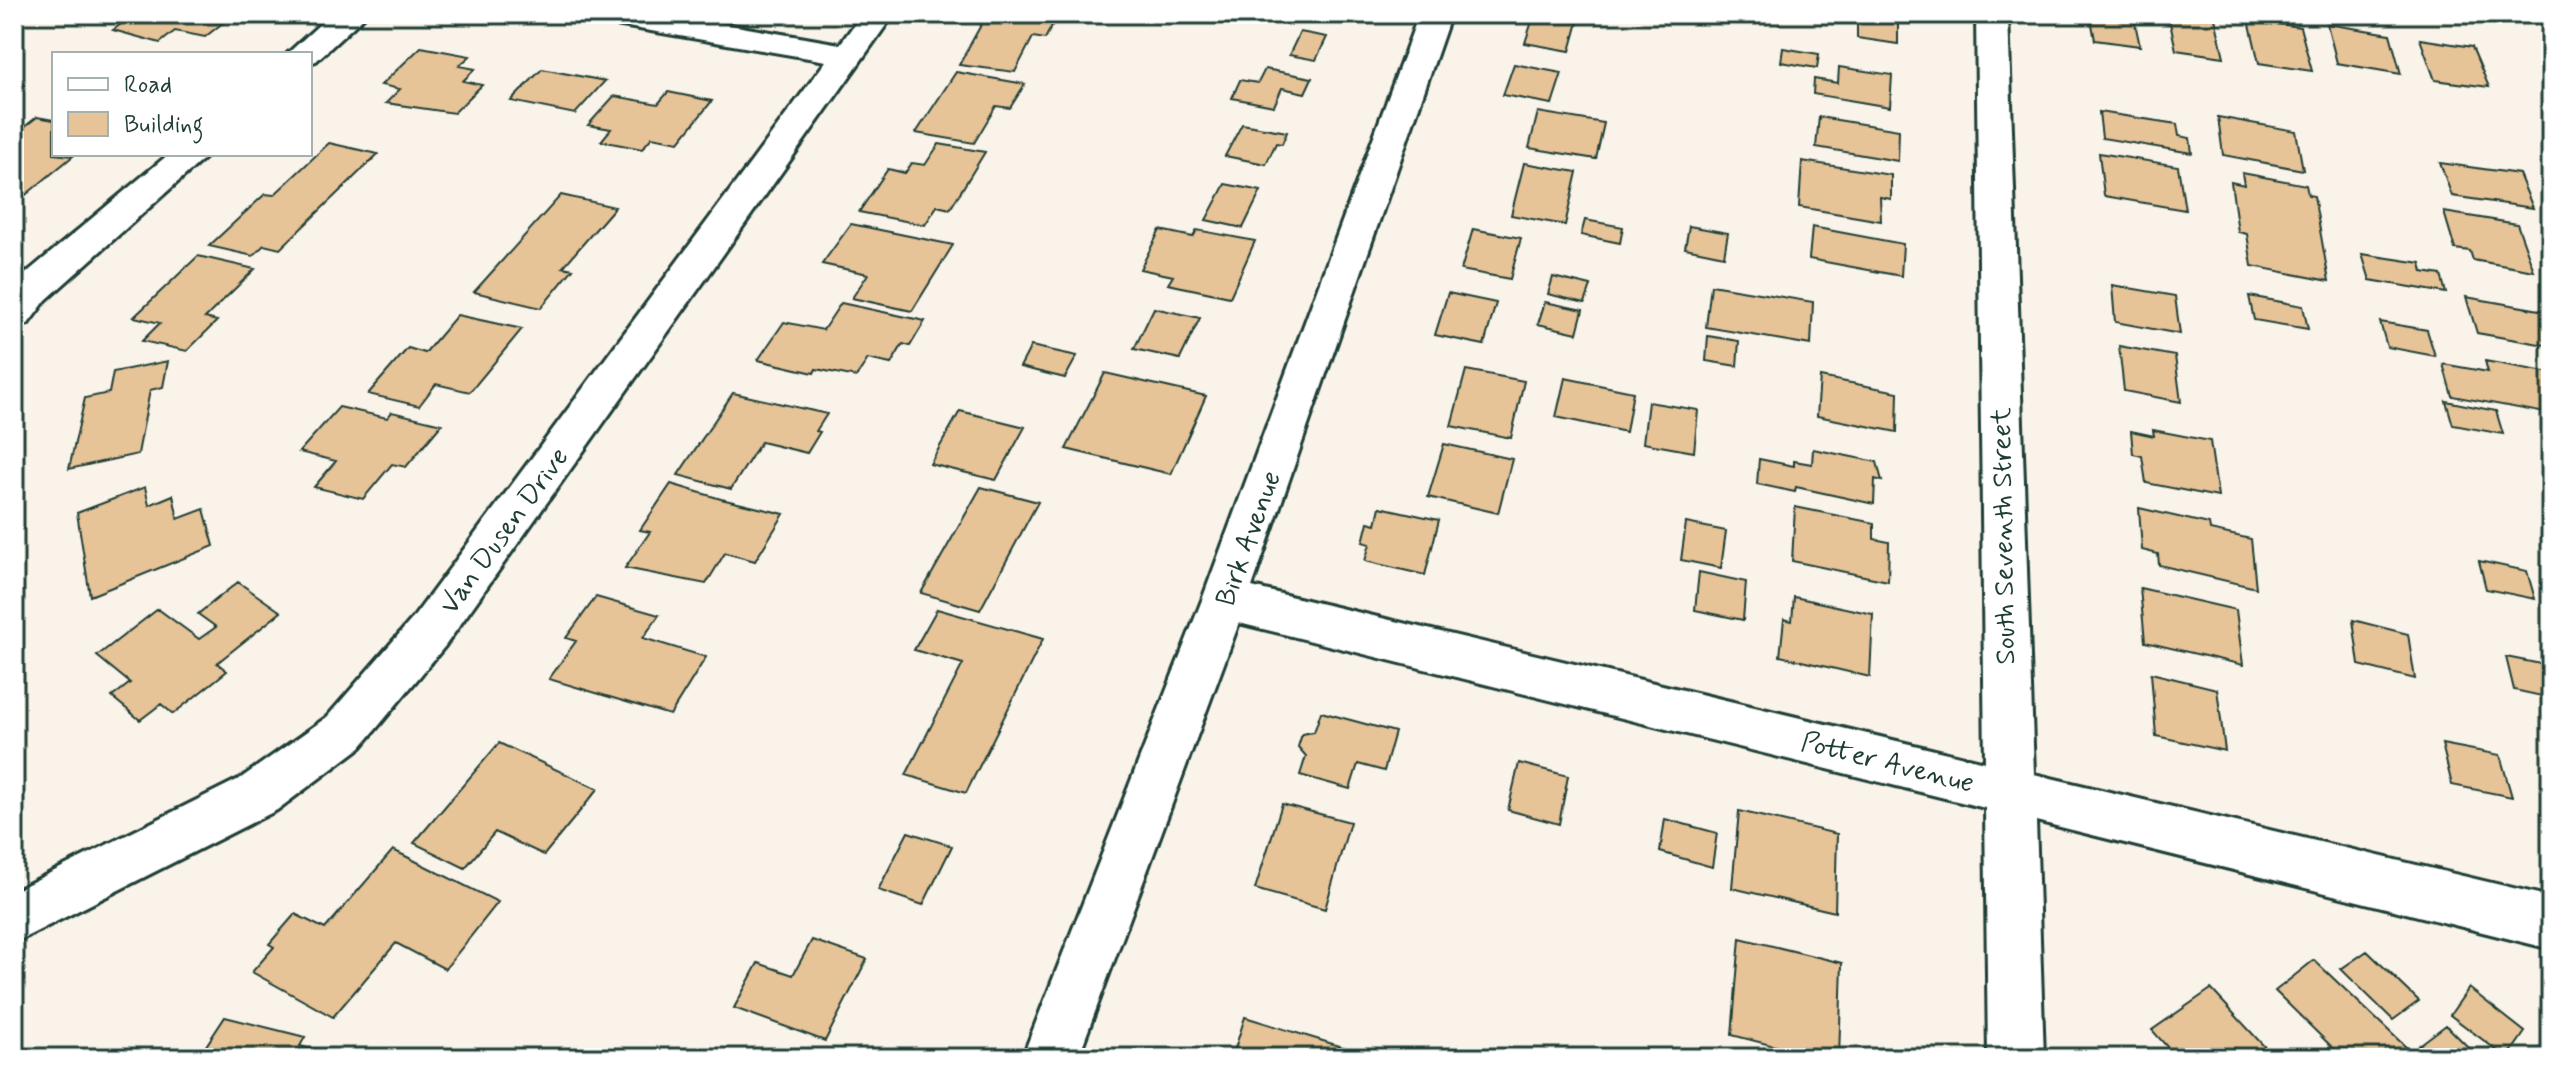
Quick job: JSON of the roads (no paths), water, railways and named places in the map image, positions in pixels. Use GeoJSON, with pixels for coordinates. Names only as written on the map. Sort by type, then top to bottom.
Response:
{"type":"FeatureCollection","features":[{"type":"Feature","properties":{"kind":"street"},"geometry":{"type":"LineString","coordinates":[[306,52],[351,14]]}},
{"type":"Feature","properties":{"kind":"street"},"geometry":{"type":"LineString","coordinates":[[610,14],[848,55]]}},
{"type":"Feature","properties":{"kind":"street","name":"Van Dusen Drive"},"geometry":{"type":"LineString","coordinates":[[14,918],[259,794],[344,732],[429,632],[878,14]]}},
{"type":"Feature","properties":{"kind":"street","name":"Birk Avenue"},"geometry":{"type":"LineString","coordinates":[[1050,1058],[1225,600],[1435,14]]}},
{"type":"Feature","properties":{"kind":"street","name":"South Seventh Street"},"geometry":{"type":"LineString","coordinates":[[1992,14],[2016,1058]]}},
{"type":"Feature","properties":{"kind":"street"},"geometry":{"type":"LineString","coordinates":[[14,314],[32,290],[189,156]]}},
{"type":"Feature","properties":{"kind":"street","name":"Potter Avenue"},"geometry":{"type":"LineString","coordinates":[[1225,600],[2551,923]]}}]}
